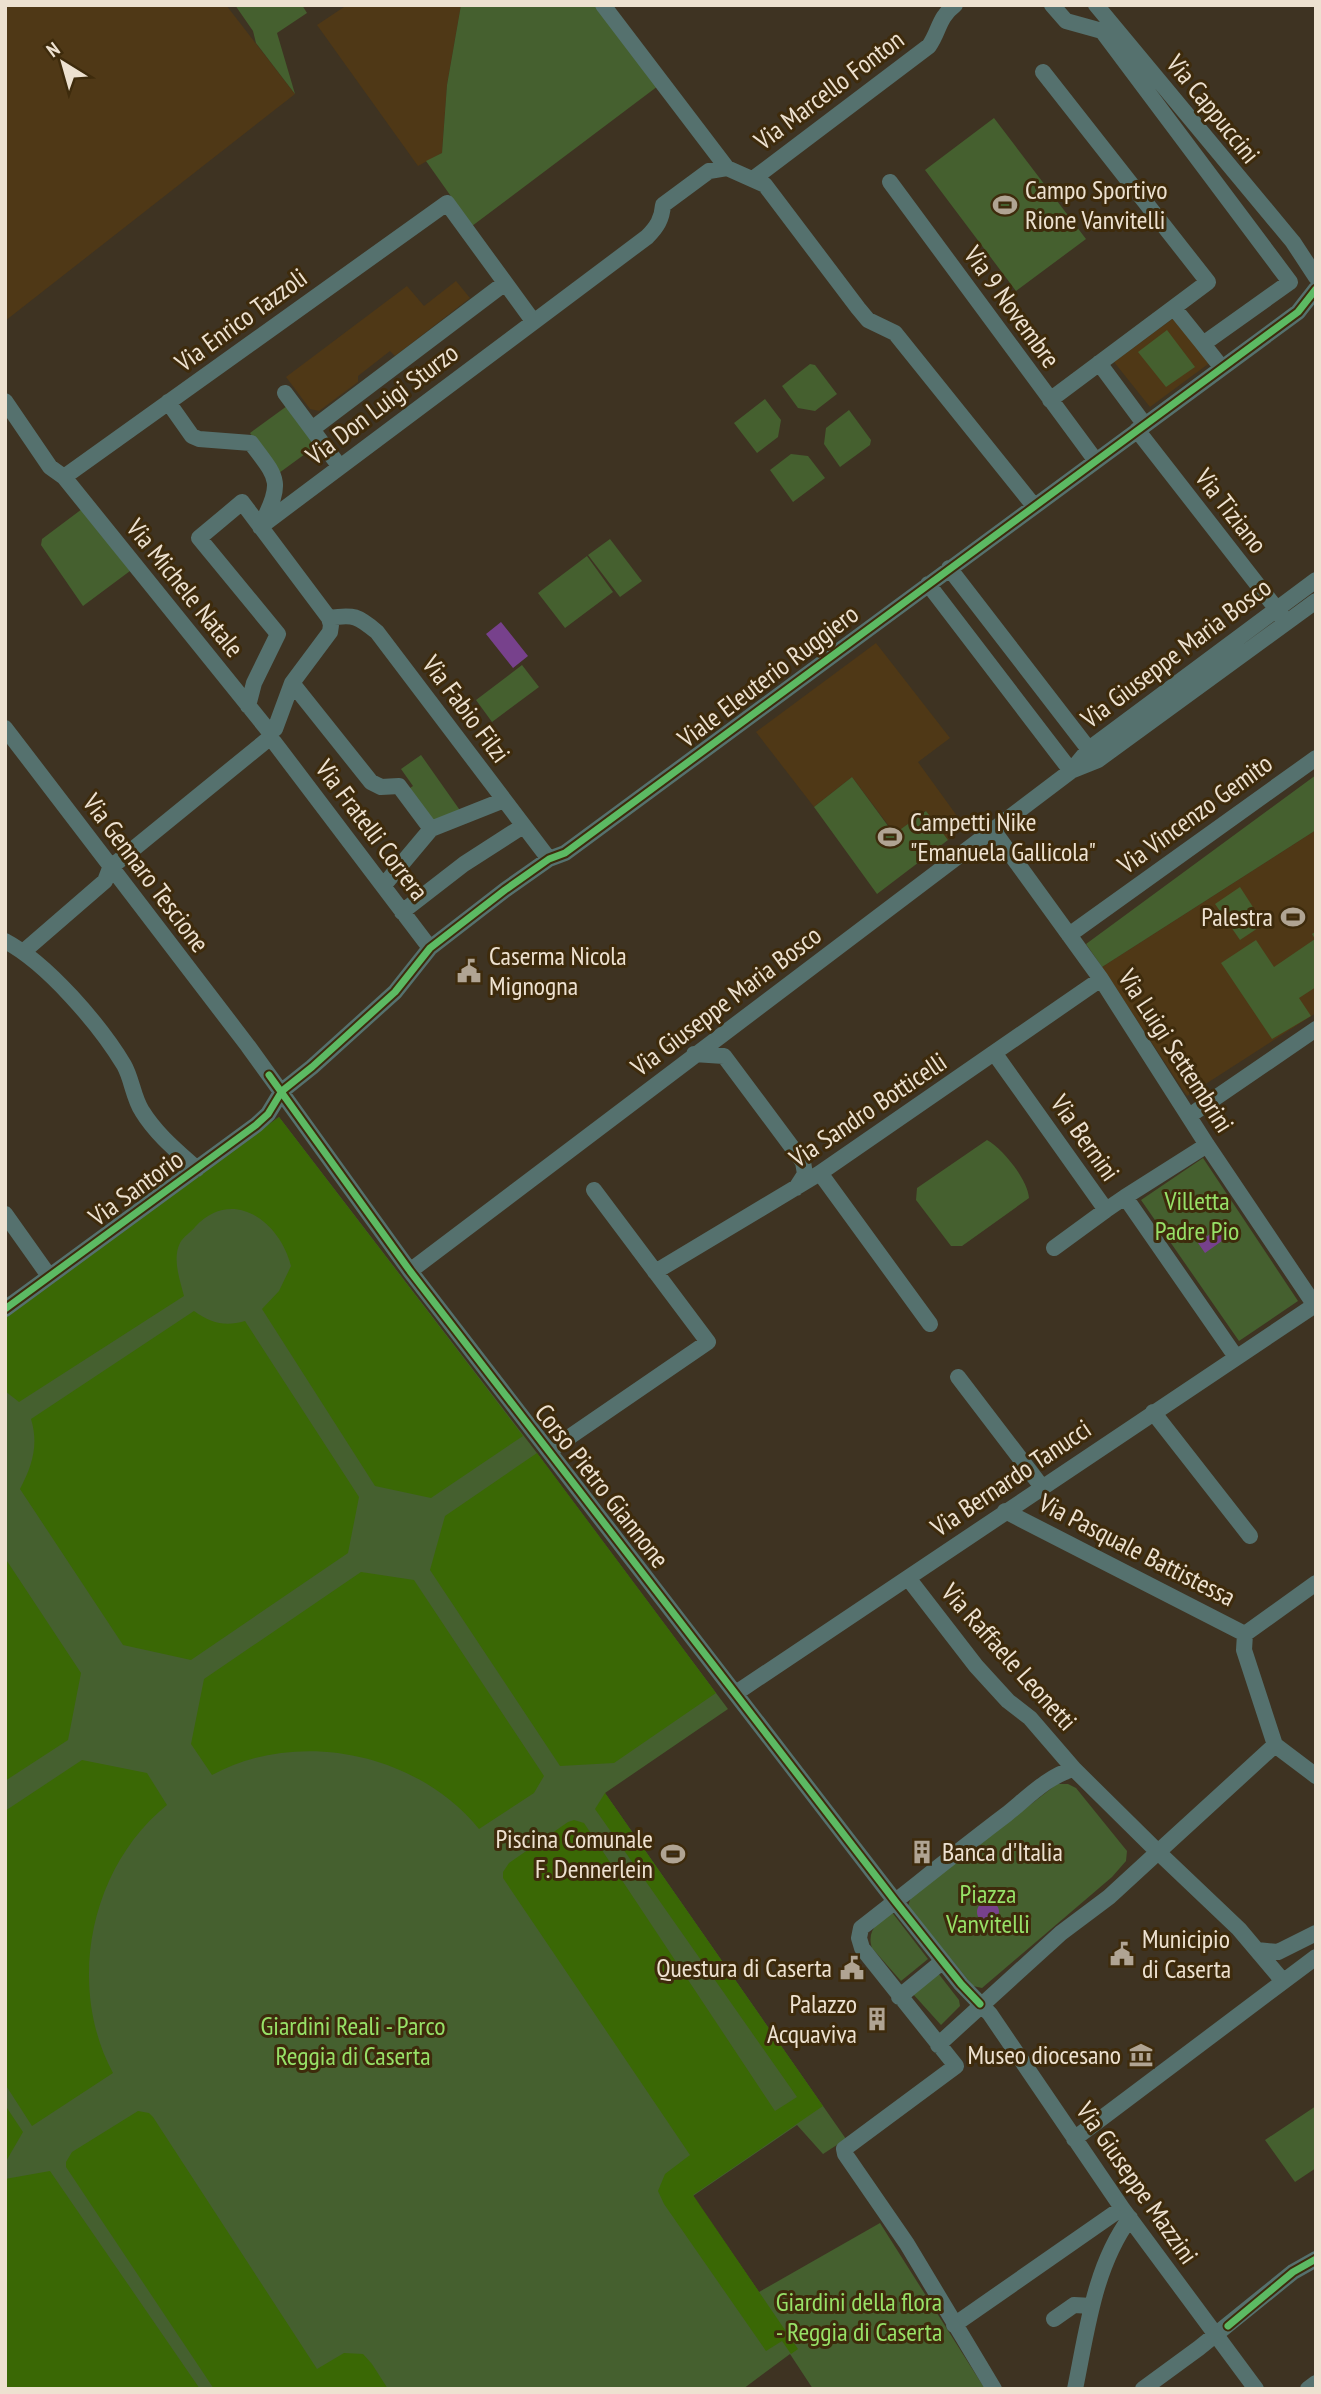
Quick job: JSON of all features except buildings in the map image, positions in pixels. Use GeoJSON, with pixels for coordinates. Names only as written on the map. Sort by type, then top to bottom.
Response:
{"type":"FeatureCollection","features":[{"type":"Feature","properties":{"kind":"street"},"geometry":{"type":"LineString","coordinates":[[603,5],[727,168],[765,185],[868,320],[895,332],[1034,506]]}},
{"type":"Feature","properties":{"kind":"street","name":"Via Marcello Fonton"},"geometry":{"type":"LineString","coordinates":[[753,179],[929,46],[941,20],[955,5]]}},
{"type":"Feature","properties":{"kind":"street"},"geometry":{"type":"LineString","coordinates":[[1052,5],[1066,21],[1102,31],[1290,282],[1203,344]]}},
{"type":"Feature","properties":{"kind":"street","name":"Via Cappuccini"},"geometry":{"type":"LineString","coordinates":[[1096,5],[1293,242],[1316,277]]}},
{"type":"Feature","properties":{"kind":"street"},"geometry":{"type":"LineString","coordinates":[[1043,72],[1208,282],[1050,400]]}},
{"type":"Feature","properties":{"kind":"street","name":"Via Don Luigi Sturzo"},"geometry":{"type":"LineString","coordinates":[[260,527],[647,237],[657,227],[663,205],[709,171],[727,168]]}},
{"type":"Feature","properties":{"kind":"street","name":"Via 9 Novembre"},"geometry":{"type":"LineString","coordinates":[[890,182],[1096,460]]}},
{"type":"Feature","properties":{"kind":"street","name":"Via Enrico Tazzoli"},"geometry":{"type":"LineString","coordinates":[[64,477],[447,203],[505,283]]}},
{"type":"Feature","properties":{"kind":"street","name":"Via Cappuccini"},"geometry":{"type":"LineString","coordinates":[[1293,242],[1316,260]]}},
{"type":"Feature","properties":{"kind":"street"},"geometry":{"type":"LineString","coordinates":[[312,429],[505,283],[533,321]]}},
{"type":"Feature","properties":{"kind":"street","name":"Viale Eleuterio Ruggiero"},"geometry":{"type":"LineString","coordinates":[[282,1091],[395,992],[430,947],[549,859],[565,853],[1298,312],[1316,289]]}},
{"type":"Feature","properties":{"kind":"street","name":"Viale Eleuterio Ruggiero"},"geometry":{"type":"LineString","coordinates":[[1298,312],[1316,306]]}},
{"type":"Feature","properties":{"kind":"street"},"geometry":{"type":"LineString","coordinates":[[1174,307],[1222,368]]}},
{"type":"Feature","properties":{"kind":"street","name":"Via Tiziano"},"geometry":{"type":"LineString","coordinates":[[1099,363],[1141,428],[1281,616]]}},
{"type":"Feature","properties":{"kind":"street"},"geometry":{"type":"LineString","coordinates":[[285,393],[340,467]]}},
{"type":"Feature","properties":{"kind":"street","name":"Via Michele Natale"},"geometry":{"type":"LineString","coordinates":[[5,401],[50,467],[64,477],[271,735]]}},
{"type":"Feature","properties":{"kind":"street"},"geometry":{"type":"LineString","coordinates":[[168,402],[192,436],[199,439],[251,443],[275,476],[274,499],[260,527]]}},
{"type":"Feature","properties":{"kind":"street"},"geometry":{"type":"LineString","coordinates":[[23,953],[105,881],[110,868],[271,735],[292,682],[331,632],[329,618],[242,502],[199,538],[278,634],[254,683],[248,705]]}},
{"type":"Feature","properties":{"kind":"street"},"geometry":{"type":"LineString","coordinates":[[949,568],[1093,755]]}},
{"type":"Feature","properties":{"kind":"street"},"geometry":{"type":"LineString","coordinates":[[928,584],[1071,771]]}},
{"type":"Feature","properties":{"kind":"street","name":"Via Giuseppe Maria Bosco"},"geometry":{"type":"LineString","coordinates":[[410,1270],[694,1054],[1281,616],[1314,584]]}},
{"type":"Feature","properties":{"kind":"street","name":"Via Giuseppe Maria Bosco"},"geometry":{"type":"LineString","coordinates":[[1281,616],[1316,601]]}},
{"type":"Feature","properties":{"kind":"street","name":"Via Fabio Filzi"},"geometry":{"type":"LineString","coordinates":[[329,618],[348,615],[359,617],[377,632],[549,859]]}},
{"type":"Feature","properties":{"kind":"street"},"geometry":{"type":"LineString","coordinates":[[292,682],[371,782],[381,787],[399,786],[431,829]]}},
{"type":"Feature","properties":{"kind":"street","name":"Via Gennaro Tescione"},"geometry":{"type":"LineString","coordinates":[[5,728],[282,1091]]}},
{"type":"Feature","properties":{"kind":"street","name":"Via Fratelli Correra"},"geometry":{"type":"LineString","coordinates":[[271,735],[430,947]]}},
{"type":"Feature","properties":{"kind":"street","name":"Via Vincenzo Gemito"},"geometry":{"type":"LineString","coordinates":[[1069,935],[1316,758]]}},
{"type":"Feature","properties":{"kind":"street"},"geometry":{"type":"LineString","coordinates":[[384,885],[431,829],[504,800]]}},
{"type":"Feature","properties":{"kind":"street"},"geometry":{"type":"LineString","coordinates":[[402,912],[464,864],[523,826]]}},
{"type":"Feature","properties":{"kind":"street","name":"Via Luigi Settembrini"},"geometry":{"type":"LineString","coordinates":[[993,830],[1103,982],[1207,1144],[1315,1303]]}},
{"type":"Feature","properties":{"kind":"street"},"geometry":{"type":"LineString","coordinates":[[5,941],[50,975],[92,1021],[125,1067],[140,1109],[161,1137],[197,1169]]}},
{"type":"Feature","properties":{"kind":"street","name":"Via Sandro Botticelli"},"geometry":{"type":"LineString","coordinates":[[655,1272],[824,1170],[997,1056],[1103,982]]}},
{"type":"Feature","properties":{"kind":"street"},"geometry":{"type":"LineString","coordinates":[[734,1024],[733,1050],[737,1059],[811,1158],[824,1170],[930,1324]]}},
{"type":"Feature","properties":{"kind":"street"},"geometry":{"type":"LineString","coordinates":[[1189,1116],[1316,1029]]}},
{"type":"Feature","properties":{"kind":"street"},"geometry":{"type":"LineString","coordinates":[[694,1054],[724,1056],[803,1161],[805,1174],[796,1188]]}},
{"type":"Feature","properties":{"kind":"street","name":"Via Bernini"},"geometry":{"type":"LineString","coordinates":[[997,1056],[1106,1210],[1125,1197],[1234,1355]]}},
{"type":"Feature","properties":{"kind":"street","name":"Via Santorio"},"geometry":{"type":"LineString","coordinates":[[5,1309],[268,1114],[282,1091]]}},
{"type":"Feature","properties":{"kind":"street","name":"Corso Pietro Giannone"},"geometry":{"type":"LineString","coordinates":[[282,1091],[410,1270],[943,1961]]}},
{"type":"Feature","properties":{"kind":"street"},"geometry":{"type":"LineString","coordinates":[[1125,1197],[1207,1144]]}},
{"type":"Feature","properties":{"kind":"street"},"geometry":{"type":"LineString","coordinates":[[549,1451],[708,1342],[594,1190]]}},
{"type":"Feature","properties":{"kind":"street"},"geometry":{"type":"LineString","coordinates":[[1054,1248],[1106,1210]]}},
{"type":"Feature","properties":{"kind":"street"},"geometry":{"type":"LineString","coordinates":[[5,1214],[49,1276]]}},
{"type":"Feature","properties":{"kind":"street","name":"Via Bernardo Tanucci"},"geometry":{"type":"LineString","coordinates":[[736,1693],[1234,1355],[1315,1303]]}},
{"type":"Feature","properties":{"kind":"street"},"geometry":{"type":"LineString","coordinates":[[958,1377],[1042,1487]]}},
{"type":"Feature","properties":{"kind":"street"},"geometry":{"type":"LineString","coordinates":[[1153,1412],[1250,1536]]}},
{"type":"Feature","properties":{"kind":"street","name":"Via Pasquale Battistessa"},"geometry":{"type":"LineString","coordinates":[[1005,1511],[1245,1634]]}},
{"type":"Feature","properties":{"kind":"street","name":"Via Raffaele Leonetti"},"geometry":{"type":"LineString","coordinates":[[908,1578],[976,1666],[1008,1701],[1030,1718],[1074,1769],[1239,1929],[1282,1980]]}},
{"type":"Feature","properties":{"kind":"street"},"geometry":{"type":"LineString","coordinates":[[1313,1591],[1245,1634],[1244,1650],[1275,1745],[1316,1776]]}},
{"type":"Feature","properties":{"kind":"street"},"geometry":{"type":"LineString","coordinates":[[938,2045],[1158,1852],[1275,1745]]}},
{"type":"Feature","properties":{"kind":"street"},"geometry":{"type":"LineString","coordinates":[[994,2389],[907,2244],[848,2161],[844,2149],[956,2066],[899,1997],[862,1948],[859,1938],[861,1928],[895,1901],[1049,1781],[1074,1769]]}},
{"type":"Feature","properties":{"kind":"street"},"geometry":{"type":"LineString","coordinates":[[1261,1954],[1278,1952],[1316,1933]]}},
{"type":"Feature","properties":{"kind":"street"},"geometry":{"type":"LineString","coordinates":[[1074,2139],[1316,1957]]}},
{"type":"Feature","properties":{"kind":"street"},"geometry":{"type":"LineString","coordinates":[[899,1997],[943,1961]]}},
{"type":"Feature","properties":{"kind":"street","name":"Via Giuseppe Mazzini"},"geometry":{"type":"LineString","coordinates":[[943,1961],[984,2002],[1126,2213],[1222,2330],[1256,2389]]}},
{"type":"Feature","properties":{"kind":"street"},"geometry":{"type":"LineString","coordinates":[[954,2325],[1126,2213]]}},
{"type":"Feature","properties":{"kind":"street"},"geometry":{"type":"LineString","coordinates":[[1068,2387],[1111,2248],[1126,2213]]}},
{"type":"Feature","properties":{"kind":"street"},"geometry":{"type":"LineString","coordinates":[[1143,2389],[1293,2272],[1316,2259]]}},
{"type":"Feature","properties":{"kind":"street"},"geometry":{"type":"LineString","coordinates":[[1054,2319],[1073,2305],[1093,2306]]}},
{"type":"Feature","properties":{"kind":"street"},"geometry":{"type":"LineString","coordinates":[[1308,2389],[1316,2383]]}},
{"type":"Feature","properties":{"kind":"shaded area"},"geometry":{"type":"Polygon","coordinates":[[[5,5],[226,5],[295,94],[5,321],[5,5]]]}},
{"type":"Feature","properties":{"kind":"shaded area"},"geometry":{"type":"Polygon","coordinates":[[[347,5],[461,5],[447,85],[442,153],[418,166],[317,25],[347,5]]]}},
{"type":"Feature","properties":{"kind":"shaded area"},"geometry":{"type":"Polygon","coordinates":[[[456,281],[470,298],[395,356],[390,351],[358,376],[358,382],[319,411],[310,409],[286,377],[407,286],[424,306],[456,281]]]}},
{"type":"Feature","properties":{"kind":"shaded area"},"geometry":{"type":"Polygon","coordinates":[[[1179,314],[1215,359],[1150,407],[1114,362],[1179,314]]]}},
{"type":"Feature","properties":{"kind":"shaded area"},"geometry":{"type":"Polygon","coordinates":[[[501,622],[528,656],[513,668],[486,634],[501,622]]]}},
{"type":"Feature","properties":{"kind":"shaded area"},"geometry":{"type":"Polygon","coordinates":[[[876,643],[950,738],[918,762],[965,827],[948,840],[925,811],[895,834],[852,777],[814,807],[756,732],[876,643]]]}},
{"type":"Feature","properties":{"kind":"shaded area"},"geometry":{"type":"Polygon","coordinates":[[[1316,830],[1316,1013],[1187,1096],[1102,967],[1316,830]]]}},
{"type":"Feature","properties":{"kind":"shaded area"},"geometry":{"type":"Polygon","coordinates":[[[1221,1226],[1229,1236],[1205,1253],[1198,1243],[1221,1226]]]}},
{"type":"Feature","properties":{"kind":"shaded area"},"geometry":{"type":"Polygon","coordinates":[[[988,1901],[996,1904],[999,1912],[996,1920],[988,1923],[980,1920],[977,1912],[980,1904],[988,1901]]]}},
{"type":"Feature","properties":{"kind":"green space"},"geometry":{"type":"Polygon","coordinates":[[[235,5],[302,5],[307,13],[277,33],[295,94],[256,43],[253,31],[235,5]]]}},
{"type":"Feature","properties":{"kind":"green space"},"geometry":{"type":"Polygon","coordinates":[[[461,5],[600,5],[662,83],[472,226],[426,161],[442,153],[447,85],[461,5]]]}},
{"type":"Feature","properties":{"kind":"green space","name":"Campo Sportivo Rione Vanvitelli"},"geometry":{"type":"Polygon","coordinates":[[[994,118],[1086,239],[1016,291],[925,170],[994,118]]]}},
{"type":"Feature","properties":{"kind":"green space"},"geometry":{"type":"Polygon","coordinates":[[[1167,330],[1195,367],[1166,387],[1138,352],[1167,330]]]}},
{"type":"Feature","properties":{"kind":"green space"},"geometry":{"type":"Polygon","coordinates":[[[810,364],[815,365],[837,394],[815,411],[798,408],[782,386],[810,364]]]}},
{"type":"Feature","properties":{"kind":"green space"},"geometry":{"type":"Polygon","coordinates":[[[765,399],[781,420],[778,437],[757,453],[734,423],[765,399]]]}},
{"type":"Feature","properties":{"kind":"green space"},"geometry":{"type":"Polygon","coordinates":[[[287,406],[316,446],[279,473],[250,433],[287,406]]]}},
{"type":"Feature","properties":{"kind":"green space"},"geometry":{"type":"Polygon","coordinates":[[[849,410],[871,440],[870,445],[840,467],[824,444],[826,428],[849,410]]]}},
{"type":"Feature","properties":{"kind":"green space"},"geometry":{"type":"Polygon","coordinates":[[[791,454],[808,456],[825,478],[793,502],[770,470],[791,454]]]}},
{"type":"Feature","properties":{"kind":"green space"},"geometry":{"type":"Polygon","coordinates":[[[82,509],[130,571],[83,606],[41,545],[42,539],[82,509]]]}},
{"type":"Feature","properties":{"kind":"green space"},"geometry":{"type":"Polygon","coordinates":[[[610,539],[642,581],[620,597],[588,555],[610,539]]]}},
{"type":"Feature","properties":{"kind":"green space"},"geometry":{"type":"Polygon","coordinates":[[[587,556],[613,592],[565,628],[538,593],[587,556]]]}},
{"type":"Feature","properties":{"kind":"green space"},"geometry":{"type":"Polygon","coordinates":[[[522,665],[539,687],[492,722],[476,700],[522,665]]]}},
{"type":"Feature","properties":{"kind":"green space"},"geometry":{"type":"Polygon","coordinates":[[[421,755],[464,816],[431,829],[404,792],[413,786],[401,769],[421,755]]]}},
{"type":"Feature","properties":{"kind":"green space"},"geometry":{"type":"Polygon","coordinates":[[[1316,775],[1316,830],[1102,967],[1086,944],[1316,775]]]}},
{"type":"Feature","properties":{"kind":"green space","name":"Campetti Nike \"Emanuela Gallicola\""},"geometry":{"type":"Polygon","coordinates":[[[852,777],[894,834],[926,811],[948,840],[877,894],[814,807],[852,777]]]}},
{"type":"Feature","properties":{"kind":"green space"},"geometry":{"type":"Polygon","coordinates":[[[1240,887],[1264,924],[1240,940],[1215,904],[1240,887]]]}},
{"type":"Feature","properties":{"kind":"green space"},"geometry":{"type":"Polygon","coordinates":[[[1316,931],[1316,987],[1299,998],[1311,1016],[1272,1039],[1221,963],[1256,940],[1274,967],[1315,939],[1312,934],[1316,931]]]}},
{"type":"Feature","properties":{"kind":"green space","name":"Giardini Reali - Parco Reggia di Caserta"},"geometry":{"type":"Polygon","coordinates":[[[279,1117],[537,1453],[728,1709],[605,1793],[846,2139],[823,2154],[797,2125],[693,2196],[759,2292],[880,2223],[985,2389],[813,2389],[790,2354],[743,2389],[5,2389],[5,1315],[279,1117]]]}},
{"type":"Feature","properties":{"kind":"green space"},"geometry":{"type":"Polygon","coordinates":[[[279,1117],[523,1436],[431,1498],[375,1486],[262,1309],[279,1291],[291,1266],[285,1250],[266,1224],[239,1210],[224,1210],[210,1215],[181,1241],[177,1263],[184,1296],[19,1402],[5,1391],[5,1315],[279,1117]]]}},
{"type":"Feature","properties":{"kind":"green space"},"geometry":{"type":"Polygon","coordinates":[[[987,1140],[1014,1166],[1029,1198],[962,1246],[951,1246],[916,1200],[917,1188],[987,1140]]]}},
{"type":"Feature","properties":{"kind":"green space","name":"Villetta Padre Pio"},"geometry":{"type":"Polygon","coordinates":[[[1203,1158],[1298,1301],[1239,1341],[1141,1200],[1203,1158]]]}},
{"type":"Feature","properties":{"kind":"green space"},"geometry":{"type":"Polygon","coordinates":[[[194,1311],[218,1323],[245,1321],[359,1497],[348,1553],[191,1660],[123,1645],[20,1489],[33,1455],[31,1419],[194,1311]]]}},
{"type":"Feature","properties":{"kind":"green space"},"geometry":{"type":"Polygon","coordinates":[[[537,1453],[716,1693],[614,1763],[560,1766],[430,1570],[445,1516],[537,1453]]]}},
{"type":"Feature","properties":{"kind":"green space"},"geometry":{"type":"Polygon","coordinates":[[[5,1558],[81,1673],[68,1740],[5,1781],[5,1558]]]}},
{"type":"Feature","properties":{"kind":"green space"},"geometry":{"type":"Polygon","coordinates":[[[361,1572],[414,1580],[544,1776],[534,1793],[479,1829],[454,1803],[424,1782],[390,1766],[355,1756],[318,1751],[281,1753],[246,1761],[212,1775],[191,1744],[204,1679],[361,1572]]]}},
{"type":"Feature","properties":{"kind":"green space"},"geometry":{"type":"Polygon","coordinates":[[[82,1760],[147,1773],[167,1805],[141,1831],[119,1861],[104,1894],[94,1930],[89,1966],[91,2003],[99,2039],[113,2073],[32,2126],[5,2084],[5,1811],[82,1760]]]}},
{"type":"Feature","properties":{"kind":"green space","name":"Piazza Vanvitelli"},"geometry":{"type":"Polygon","coordinates":[[[1057,1784],[1068,1784],[1076,1788],[1127,1851],[1126,1861],[1112,1877],[982,1988],[973,1986],[908,1906],[911,1897],[1057,1784]]]}},
{"type":"Feature","properties":{"kind":"green space"},"geometry":{"type":"Polygon","coordinates":[[[605,1793],[823,2106],[693,2195],[798,2349],[791,2354],[782,2341],[766,2351],[664,2204],[658,2191],[665,2174],[690,2155],[503,1878],[503,1872],[509,1863],[568,1822],[574,1820],[584,1823],[775,2111],[797,2097],[595,1809],[605,1793]]]}},
{"type":"Feature","properties":{"kind":"green space"},"geometry":{"type":"Polygon","coordinates":[[[891,1911],[928,1959],[901,1981],[872,1948],[871,1942],[872,1931],[891,1911]]]}},
{"type":"Feature","properties":{"kind":"green space"},"geometry":{"type":"Polygon","coordinates":[[[938,1973],[959,2000],[960,2006],[941,2025],[913,1994],[938,1973]]]}},
{"type":"Feature","properties":{"kind":"green space"},"geometry":{"type":"Polygon","coordinates":[[[5,2105],[23,2132],[5,2163],[5,2105]]]}},
{"type":"Feature","properties":{"kind":"green space"},"geometry":{"type":"Polygon","coordinates":[[[1316,2106],[1316,2168],[1295,2182],[1265,2140],[1316,2106]]]}},
{"type":"Feature","properties":{"kind":"green space"},"geometry":{"type":"Polygon","coordinates":[[[138,2111],[149,2113],[153,2117],[317,2369],[344,2353],[363,2354],[388,2389],[214,2389],[66,2167],[72,2152],[138,2111]]]}},
{"type":"Feature","properties":{"kind":"green space"},"geometry":{"type":"Polygon","coordinates":[[[50,2171],[200,2389],[5,2389],[5,2179],[50,2171]]]}},
{"type":"Feature","properties":{"kind":"cycle path"},"geometry":{"type":"LineString","coordinates":[[5,1309],[256,1125],[268,1114],[282,1091],[395,992],[430,948],[549,859],[565,853],[1298,312],[1316,289]]}},
{"type":"Feature","properties":{"kind":"cycle path"},"geometry":{"type":"LineString","coordinates":[[269,1075],[410,1271],[895,1901],[980,2004]]}},
{"type":"Feature","properties":{"kind":"cycle path"},"geometry":{"type":"LineString","coordinates":[[1228,2326],[1293,2272],[1316,2259]]}},
{"type":"Feature","properties":{"kind":"place","name":"Campo Sportivo Rione Vanvitelli"},"geometry":{"type":"Point","coordinates":[1005,205]}},
{"type":"Feature","properties":{"kind":"place","name":"Campetti Nike \"Emanuela Gallicola\""},"geometry":{"type":"Point","coordinates":[890,837]}},
{"type":"Feature","properties":{"kind":"place","name":"Palestra"},"geometry":{"type":"Point","coordinates":[1293,917]}},
{"type":"Feature","properties":{"kind":"place","name":"Caserma Nicola Mignogna"},"geometry":{"type":"Point","coordinates":[469,971]}},
{"type":"Feature","properties":{"kind":"place","name":"Banca d'Italia"},"geometry":{"type":"Point","coordinates":[922,1852]}},
{"type":"Feature","properties":{"kind":"place","name":"Piscina Comunale F. Dennerlein"},"geometry":{"type":"Point","coordinates":[673,1854]}},
{"type":"Feature","properties":{"kind":"place","name":"Municipio di Caserta"},"geometry":{"type":"Point","coordinates":[1122,1954]}},
{"type":"Feature","properties":{"kind":"place","name":"Questura di Caserta"},"geometry":{"type":"Point","coordinates":[852,1968]}},
{"type":"Feature","properties":{"kind":"place","name":"Palazzo Acquaviva"},"geometry":{"type":"Point","coordinates":[877,2019]}},
{"type":"Feature","properties":{"kind":"place","name":"Museo diocesano"},"geometry":{"type":"Point","coordinates":[1141,2055]}},
{"type":"Feature","properties":{"kind":"park label","name":"Giardini della flora - Reggia di Caserta"},"geometry":{"type":"Point","coordinates":[859,2317]}}]}
